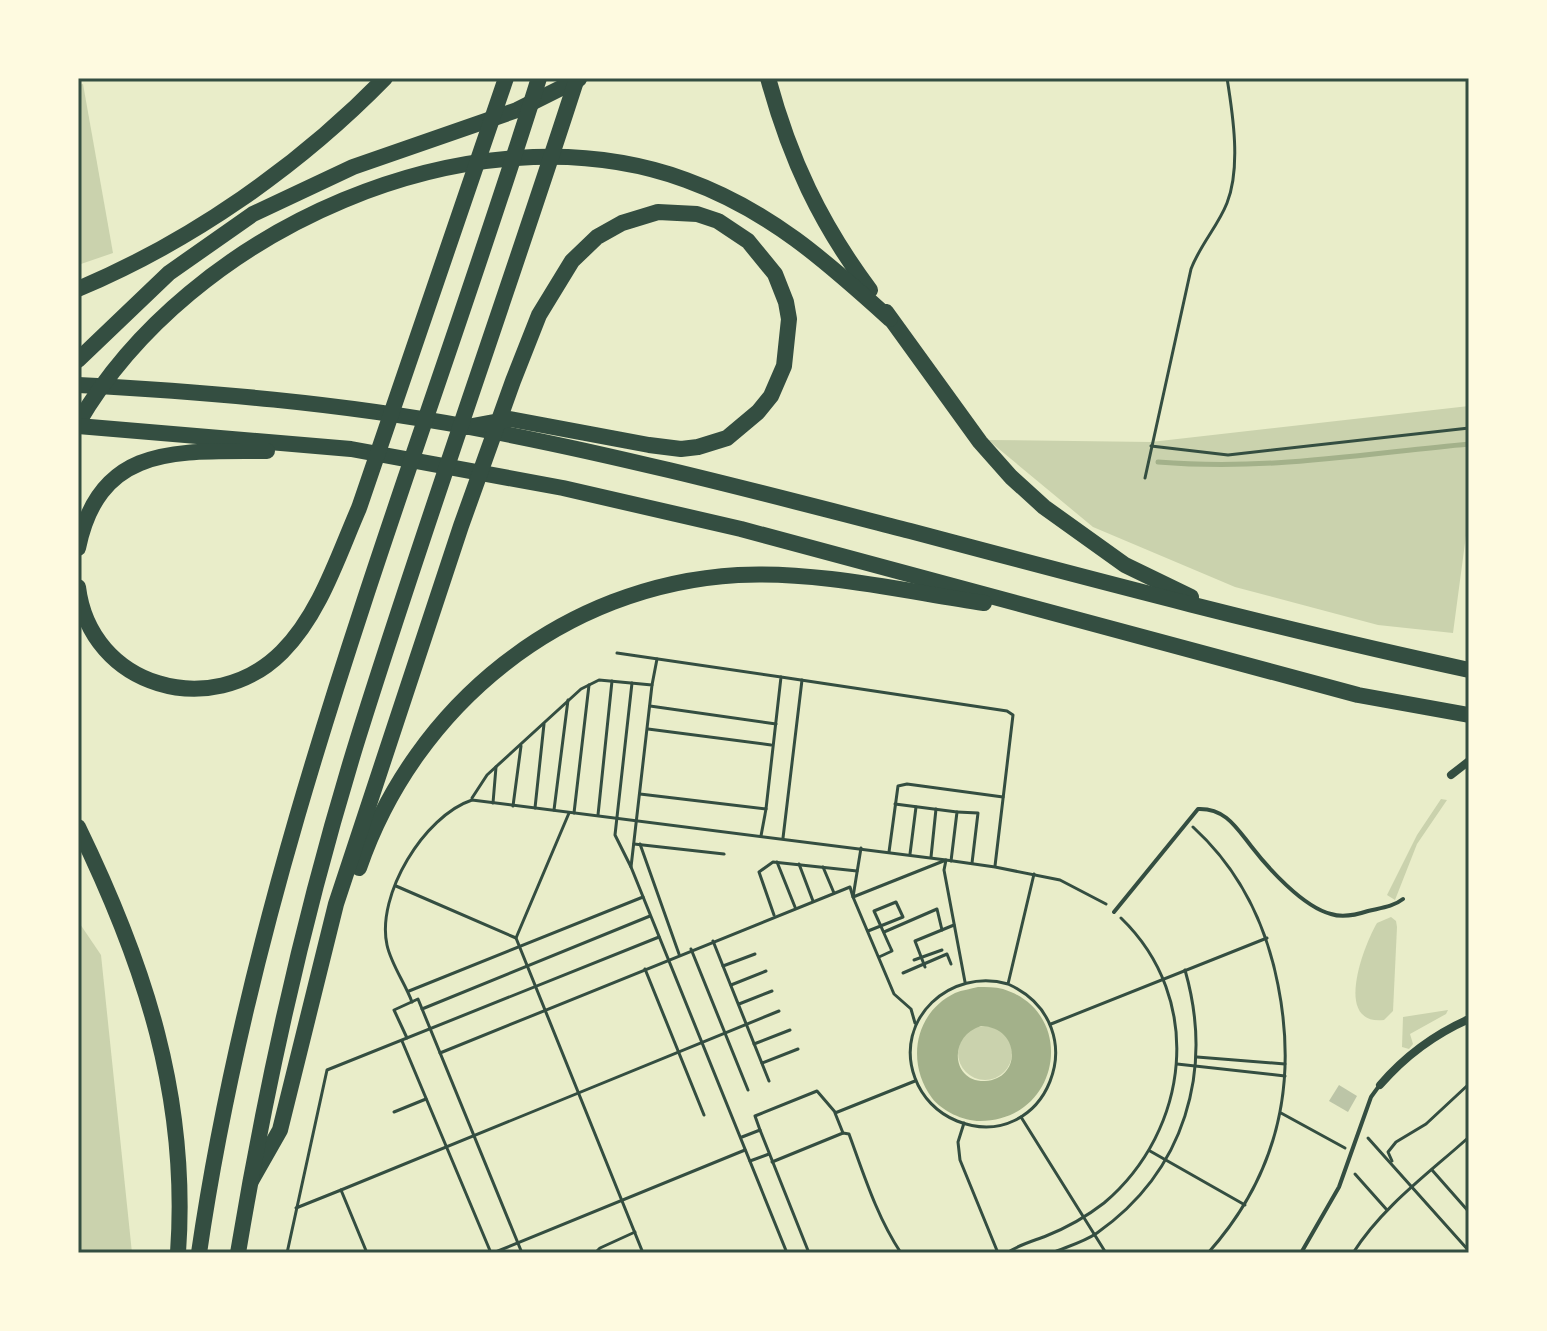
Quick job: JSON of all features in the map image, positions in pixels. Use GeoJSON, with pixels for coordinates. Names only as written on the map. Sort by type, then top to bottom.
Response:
{"type":"FeatureCollection","features":[{"type":"Feature","properties":{"kind":"highway"},"geometry":{"type":"LineString","coordinates":[[78,289],[158,250],[229,206],[324,136],[385,78]]}},
{"type":"Feature","properties":{"kind":"highway"},"geometry":{"type":"LineString","coordinates":[[78,587],[91,631],[110,656],[158,684],[196,690],[230,684],[259,671],[282,652],[307,619],[359,508],[506,78]]}},
{"type":"Feature","properties":{"kind":"highway"},"geometry":{"type":"LineString","coordinates":[[199,1253],[227,1101],[262,943],[321,732],[391,513],[539,78]]}},
{"type":"Feature","properties":{"kind":"highway"},"geometry":{"type":"LineString","coordinates":[[238,1253],[263,1108],[299,953],[357,740],[579,78]]}},
{"type":"Feature","properties":{"kind":"highway"},"geometry":{"type":"LineString","coordinates":[[78,360],[181,264],[253,214],[353,167],[517,110],[579,78]]}},
{"type":"Feature","properties":{"kind":"highway"},"geometry":{"type":"LineString","coordinates":[[768,78],[781,128],[808,193],[834,240],[980,442],[1011,477],[1044,507],[1125,565],[1225,613]]}},
{"type":"Feature","properties":{"kind":"highway"},"geometry":{"type":"LineString","coordinates":[[890,319],[810,247],[771,220],[688,180],[635,165],[580,158],[517,157],[459,163],[416,174],[319,212],[262,243],[210,278],[136,342],[93,397],[78,424],[351,449],[492,474],[741,529],[1358,695],[1469,715]]}},
{"type":"Feature","properties":{"kind":"highway"},"geometry":{"type":"LineString","coordinates":[[251,1181],[280,1130],[341,889],[461,526],[513,381],[539,315],[572,261],[597,237],[641,216],[678,211],[697,214],[734,230],[765,259],[775,274],[789,319],[788,349],[771,396],[751,421],[727,438],[681,449],[510,419],[467,427]]}},
{"type":"Feature","properties":{"kind":"highway"},"geometry":{"type":"LineString","coordinates":[[78,385],[284,400],[467,427],[647,464],[1225,613],[1469,670]]}},
{"type":"Feature","properties":{"kind":"highway"},"geometry":{"type":"LineString","coordinates":[[78,548],[89,513],[107,486],[145,460],[178,453],[351,449]]}},
{"type":"Feature","properties":{"kind":"highway"},"geometry":{"type":"LineString","coordinates":[[325,951],[381,811],[407,766],[431,735],[466,696],[502,663],[547,633],[593,610],[687,580],[781,575],[1060,614]]}},
{"type":"Feature","properties":{"kind":"highway"},"geometry":{"type":"LineString","coordinates":[[78,827],[116,908],[150,999],[164,1054],[176,1132],[182,1204],[178,1253]]}},
{"type":"Feature","properties":{"kind":"highway"},"geometry":{"type":"LineString","coordinates":[[78,851],[132,952]]}},
{"type":"Feature","properties":{"kind":"street"},"geometry":{"type":"LineString","coordinates":[[1451,775],[1469,761]]}},
{"type":"Feature","properties":{"kind":"street"},"geometry":{"type":"LineString","coordinates":[[1380,1085],[1423,1045],[1469,1019]]}},
{"type":"Feature","properties":{"kind":"lane"},"geometry":{"type":"LineString","coordinates":[[1114,912],[1198,809],[1211,809],[1229,819],[1300,898],[1329,914],[1343,916],[1361,913],[1403,899]]}},
{"type":"Feature","properties":{"kind":"lane"},"geometry":{"type":"LineString","coordinates":[[1301,1253],[1339,1187],[1371,1097],[1380,1085]]}},
{"type":"Feature","properties":{"kind":"path"},"geometry":{"type":"LineString","coordinates":[[1145,478],[1191,269],[1231,192],[1233,136],[1227,78]]}},
{"type":"Feature","properties":{"kind":"path"},"geometry":{"type":"LineString","coordinates":[[1150,446],[1228,455],[1469,428]]}},
{"type":"Feature","properties":{"kind":"path"},"geometry":{"type":"LineString","coordinates":[[617,653],[1007,711],[1013,715],[995,867]]}},
{"type":"Feature","properties":{"kind":"path"},"geometry":{"type":"LineString","coordinates":[[631,867],[657,659]]}},
{"type":"Feature","properties":{"kind":"path"},"geometry":{"type":"LineString","coordinates":[[761,836],[781,677]]}},
{"type":"Feature","properties":{"kind":"path"},"geometry":{"type":"LineString","coordinates":[[472,800],[496,766],[568,700],[589,685],[599,680],[652,685]]}},
{"type":"Feature","properties":{"kind":"path"},"geometry":{"type":"LineString","coordinates":[[783,838],[802,680]]}},
{"type":"Feature","properties":{"kind":"path"},"geometry":{"type":"LineString","coordinates":[[598,815],[612,681]]}},
{"type":"Feature","properties":{"kind":"path"},"geometry":{"type":"LineString","coordinates":[[632,683],[615,835],[631,867],[787,1253]]}},
{"type":"Feature","properties":{"kind":"path"},"geometry":{"type":"LineString","coordinates":[[589,685],[572,812],[516,938],[643,1253]]}},
{"type":"Feature","properties":{"kind":"path"},"geometry":{"type":"LineString","coordinates":[[554,810],[568,700]]}},
{"type":"Feature","properties":{"kind":"path"},"geometry":{"type":"LineString","coordinates":[[650,706],[776,724]]}},
{"type":"Feature","properties":{"kind":"path"},"geometry":{"type":"LineString","coordinates":[[535,808],[544,722]]}},
{"type":"Feature","properties":{"kind":"path"},"geometry":{"type":"LineString","coordinates":[[648,729],[773,745]]}},
{"type":"Feature","properties":{"kind":"path"},"geometry":{"type":"LineString","coordinates":[[513,806],[521,743]]}},
{"type":"Feature","properties":{"kind":"path"},"geometry":{"type":"LineString","coordinates":[[493,803],[496,766]]}},
{"type":"Feature","properties":{"kind":"path"},"geometry":{"type":"LineString","coordinates":[[889,852],[898,786],[907,784],[1003,797]]}},
{"type":"Feature","properties":{"kind":"path"},"geometry":{"type":"LineString","coordinates":[[640,794],[766,809]]}},
{"type":"Feature","properties":{"kind":"path"},"geometry":{"type":"LineString","coordinates":[[412,1002],[387,946],[386,920],[401,868],[427,830],[448,810],[472,800],[861,848],[995,867],[1060,880],[1107,905],[1142,942],[1162,979],[1174,1017],[1177,1064],[1169,1107],[1150,1151],[1128,1179],[1084,1217],[1062,1230],[1007,1253]]}},
{"type":"Feature","properties":{"kind":"path"},"geometry":{"type":"LineString","coordinates":[[895,804],[978,813],[972,864]]}},
{"type":"Feature","properties":{"kind":"path"},"geometry":{"type":"LineString","coordinates":[[910,855],[916,807]]}},
{"type":"Feature","properties":{"kind":"path"},"geometry":{"type":"LineString","coordinates":[[931,858],[936,809]]}},
{"type":"Feature","properties":{"kind":"path"},"geometry":{"type":"LineString","coordinates":[[957,812],[949,860],[944,870],[965,982]]}},
{"type":"Feature","properties":{"kind":"path"},"geometry":{"type":"LineString","coordinates":[[1189,823],[1212,844],[1238,878],[1257,911],[1281,997],[1287,1064],[1280,1113],[1267,1161],[1245,1205],[1208,1253]]}},
{"type":"Feature","properties":{"kind":"path"},"geometry":{"type":"LineString","coordinates":[[634,844],[724,854]]}},
{"type":"Feature","properties":{"kind":"path"},"geometry":{"type":"LineString","coordinates":[[640,844],[679,955]]}},
{"type":"Feature","properties":{"kind":"path"},"geometry":{"type":"LineString","coordinates":[[853,897],[861,848]]}},
{"type":"Feature","properties":{"kind":"path"},"geometry":{"type":"LineString","coordinates":[[853,897],[949,860]]}},
{"type":"Feature","properties":{"kind":"path"},"geometry":{"type":"LineString","coordinates":[[775,916],[759,872],[766,865],[777,862],[857,871]]}},
{"type":"Feature","properties":{"kind":"path"},"geometry":{"type":"LineString","coordinates":[[777,862],[796,908]]}},
{"type":"Feature","properties":{"kind":"path"},"geometry":{"type":"LineString","coordinates":[[799,864],[813,901]]}},
{"type":"Feature","properties":{"kind":"path"},"geometry":{"type":"LineString","coordinates":[[823,867],[834,893]]}},
{"type":"Feature","properties":{"kind":"path"},"geometry":{"type":"LineString","coordinates":[[1008,984],[1034,874]]}},
{"type":"Feature","properties":{"kind":"path"},"geometry":{"type":"LineString","coordinates":[[396,886],[516,938]]}},
{"type":"Feature","properties":{"kind":"path"},"geometry":{"type":"LineString","coordinates":[[440,1053],[850,887],[894,994],[914,1015],[915,1027],[910,1048],[916,1081],[933,1106],[964,1123],[991,1126],[1021,1116],[1041,1099],[1053,1076],[1057,1049],[1051,1024],[1030,996],[1008,984],[988,980],[965,982],[934,999],[915,1027]]}},
{"type":"Feature","properties":{"kind":"path"},"geometry":{"type":"LineString","coordinates":[[408,991],[643,897]]}},
{"type":"Feature","properties":{"kind":"path"},"geometry":{"type":"LineString","coordinates":[[868,931],[881,926],[903,917],[896,902],[874,911],[881,926],[884,932],[892,951],[879,957]]}},
{"type":"Feature","properties":{"kind":"path"},"geometry":{"type":"LineString","coordinates":[[884,932],[937,909],[942,930]]}},
{"type":"Feature","properties":{"kind":"path"},"geometry":{"type":"LineString","coordinates":[[422,1009],[650,916]]}},
{"type":"Feature","properties":{"kind":"path"},"geometry":{"type":"LineString","coordinates":[[924,966],[915,941],[954,925]]}},
{"type":"Feature","properties":{"kind":"path"},"geometry":{"type":"LineString","coordinates":[[287,1253],[327,1070],[659,937]]}},
{"type":"Feature","properties":{"kind":"path"},"geometry":{"type":"LineString","coordinates":[[1051,1024],[1267,938]]}},
{"type":"Feature","properties":{"kind":"path"},"geometry":{"type":"LineString","coordinates":[[713,941],[769,1081]]}},
{"type":"Feature","properties":{"kind":"path"},"geometry":{"type":"LineString","coordinates":[[691,949],[748,1090]]}},
{"type":"Feature","properties":{"kind":"path"},"geometry":{"type":"LineString","coordinates":[[914,960],[942,950]]}},
{"type":"Feature","properties":{"kind":"path"},"geometry":{"type":"LineString","coordinates":[[723,966],[755,954]]}},
{"type":"Feature","properties":{"kind":"path"},"geometry":{"type":"LineString","coordinates":[[903,973],[947,954],[951,964]]}},
{"type":"Feature","properties":{"kind":"path"},"geometry":{"type":"LineString","coordinates":[[645,969],[704,1115]]}},
{"type":"Feature","properties":{"kind":"path"},"geometry":{"type":"LineString","coordinates":[[1052,1253],[1095,1235],[1132,1203],[1165,1160],[1189,1105],[1197,1057],[1194,1001],[1185,970]]}},
{"type":"Feature","properties":{"kind":"path"},"geometry":{"type":"LineString","coordinates":[[731,985],[766,971]]}},
{"type":"Feature","properties":{"kind":"path"},"geometry":{"type":"LineString","coordinates":[[739,1004],[772,991]]}},
{"type":"Feature","properties":{"kind":"path"},"geometry":{"type":"LineString","coordinates":[[522,1253],[518,1243],[440,1053],[430,1029],[418,999],[394,1010],[426,1099],[492,1253],[518,1243],[622,1201],[745,1150]]}},
{"type":"Feature","properties":{"kind":"path"},"geometry":{"type":"LineString","coordinates":[[296,1208],[779,1011]]}},
{"type":"Feature","properties":{"kind":"path"},"geometry":{"type":"LineString","coordinates":[[754,1044],[790,1030]]}},
{"type":"Feature","properties":{"kind":"path"},"geometry":{"type":"LineString","coordinates":[[762,1063],[798,1049]]}},
{"type":"Feature","properties":{"kind":"path"},"geometry":{"type":"LineString","coordinates":[[1197,1057],[1287,1064]]}},
{"type":"Feature","properties":{"kind":"path"},"geometry":{"type":"LineString","coordinates":[[1177,1064],[1286,1076]]}},
{"type":"Feature","properties":{"kind":"path"},"geometry":{"type":"LineString","coordinates":[[835,1113],[916,1081]]}},
{"type":"Feature","properties":{"kind":"path"},"geometry":{"type":"LineString","coordinates":[[1392,1163],[1388,1152],[1396,1142],[1426,1124],[1469,1084]]}},
{"type":"Feature","properties":{"kind":"path"},"geometry":{"type":"LineString","coordinates":[[809,1253],[755,1116],[817,1091],[835,1113],[843,1133]]}},
{"type":"Feature","properties":{"kind":"path"},"geometry":{"type":"LineString","coordinates":[[394,1112],[426,1099]]}},
{"type":"Feature","properties":{"kind":"path"},"geometry":{"type":"LineString","coordinates":[[1280,1113],[1352,1152]]}},
{"type":"Feature","properties":{"kind":"path"},"geometry":{"type":"LineString","coordinates":[[1021,1116],[1106,1253]]}},
{"type":"Feature","properties":{"kind":"path"},"geometry":{"type":"LineString","coordinates":[[964,1123],[958,1142],[960,1160],[998,1253]]}},
{"type":"Feature","properties":{"kind":"path"},"geometry":{"type":"LineString","coordinates":[[1359,1129],[1469,1251]]}},
{"type":"Feature","properties":{"kind":"path"},"geometry":{"type":"LineString","coordinates":[[740,1138],[760,1130]]}},
{"type":"Feature","properties":{"kind":"path"},"geometry":{"type":"LineString","coordinates":[[772,1162],[843,1133],[849,1134],[872,1196],[901,1253]]}},
{"type":"Feature","properties":{"kind":"path"},"geometry":{"type":"LineString","coordinates":[[1353,1253],[1368,1230],[1387,1210],[1469,1137]]}},
{"type":"Feature","properties":{"kind":"path"},"geometry":{"type":"LineString","coordinates":[[1150,1151],[1245,1205]]}},
{"type":"Feature","properties":{"kind":"path"},"geometry":{"type":"LineString","coordinates":[[750,1161],[769,1154]]}},
{"type":"Feature","properties":{"kind":"path"},"geometry":{"type":"LineString","coordinates":[[1347,1165],[1387,1210]]}},
{"type":"Feature","properties":{"kind":"path"},"geometry":{"type":"LineString","coordinates":[[1432,1170],[1469,1212]]}},
{"type":"Feature","properties":{"kind":"path"},"geometry":{"type":"LineString","coordinates":[[341,1190],[367,1253]]}},
{"type":"Feature","properties":{"kind":"path"},"geometry":{"type":"LineString","coordinates":[[595,1253],[635,1232]]}},
{"type":"Feature","properties":{"kind":"shaded area"},"geometry":{"type":"Polygon","coordinates":[[[83,84],[113,253],[78,265],[78,85],[83,84]]]}},
{"type":"Feature","properties":{"kind":"shaded area"},"geometry":{"type":"Polygon","coordinates":[[[1469,406],[1469,513],[1453,633],[1378,625],[1235,587],[1093,527],[988,440],[1151,442],[1469,406]]]}},
{"type":"Feature","properties":{"kind":"shaded area"},"geometry":{"type":"Polygon","coordinates":[[[1441,799],[1447,800],[1417,844],[1395,900],[1387,895],[1417,835],[1441,799]]]}},
{"type":"Feature","properties":{"kind":"shaded area"},"geometry":{"type":"Polygon","coordinates":[[[1391,917],[1397,927],[1393,1011],[1384,1020],[1368,1019],[1359,1011],[1356,983],[1365,949],[1377,923],[1391,917]]]}},
{"type":"Feature","properties":{"kind":"shaded area"},"geometry":{"type":"Polygon","coordinates":[[[78,921],[101,955],[132,1253],[78,1253],[78,921]]]}},
{"type":"Feature","properties":{"kind":"shaded area"},"geometry":{"type":"Polygon","coordinates":[[[978,987],[1003,989],[1027,1002],[1043,1020],[1050,1041],[1050,1064],[1042,1086],[1028,1104],[1007,1116],[973,1121],[936,1103],[924,1084],[917,1055],[918,1040],[930,1013],[955,993],[978,987]],[[981,1026],[970,1031],[959,1048],[960,1067],[974,1079],[985,1081],[997,1078],[1006,1072],[1011,1063],[1010,1043],[994,1029],[981,1026]]]}},
{"type":"Feature","properties":{"kind":"shaded area"},"geometry":{"type":"Polygon","coordinates":[[[1448,1010],[1410,1034],[1413,1044],[1409,1049],[1402,1047],[1403,1017],[1448,1010]]]}},
{"type":"Feature","properties":{"kind":"shaded area"},"geometry":{"type":"Polygon","coordinates":[[[985,1026],[1004,1034],[1012,1053],[1004,1072],[985,1080],[966,1072],[958,1053],[966,1034],[985,1026]]]}},
{"type":"Feature","properties":{"kind":"building"},"geometry":{"type":"Polygon","coordinates":[[[1339,1085],[1357,1096],[1348,1112],[1329,1101],[1339,1085]]]}},
{"type":"Feature","properties":{"kind":"waterway"},"geometry":{"type":"LineString","coordinates":[[1158,462],[1276,463],[1469,444]]}}]}
